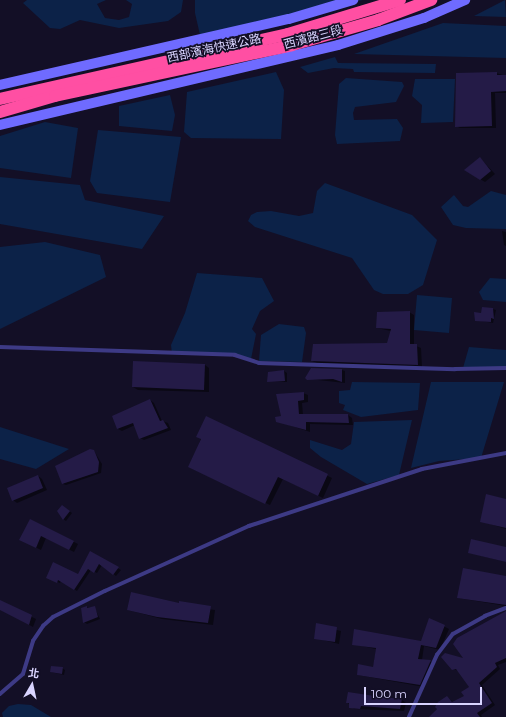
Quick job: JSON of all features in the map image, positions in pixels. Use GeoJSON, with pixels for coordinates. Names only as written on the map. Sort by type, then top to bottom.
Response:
{"type":"FeatureCollection","features":[{"type":"Feature","properties":{"kind":"highway","name":"西部濱海快速公路"},"geometry":{"type":"LineString","coordinates":[[0,99],[288,34],[400,0]]}},
{"type":"Feature","properties":{"kind":"highway","name":"西部濱海快速公路"},"geometry":{"type":"LineString","coordinates":[[0,112],[55,96],[292,45],[378,20],[431,0]]}},
{"type":"Feature","properties":{"kind":"street","name":"西濱路三段"},"geometry":{"type":"LineString","coordinates":[[0,85],[289,19],[353,0]]}},
{"type":"Feature","properties":{"kind":"street","name":"西濱路三段"},"geometry":{"type":"LineString","coordinates":[[0,124],[338,45],[424,18],[465,0]]}},
{"type":"Feature","properties":{"kind":"lane"},"geometry":{"type":"LineString","coordinates":[[0,347],[235,355],[259,363],[455,369],[506,368]]}},
{"type":"Feature","properties":{"kind":"lane"},"geometry":{"type":"LineString","coordinates":[[0,694],[23,674],[33,641],[43,626],[53,618],[105,591],[249,526],[422,469],[506,453]]}},
{"type":"Feature","properties":{"kind":"lane"},"geometry":{"type":"LineString","coordinates":[[409,717],[437,655],[453,634],[485,616],[506,608]]}},
{"type":"Feature","properties":{"kind":"water"},"geometry":{"type":"Polygon","coordinates":[[[27,0],[106,0],[97,4],[105,18],[119,20],[129,17],[132,4],[126,0],[183,0],[181,12],[168,21],[119,28],[80,20],[60,29],[50,28],[23,3],[27,0]]]}},
{"type":"Feature","properties":{"kind":"water"},"geometry":{"type":"Polygon","coordinates":[[[195,0],[363,0],[200,35],[195,13],[195,0]]]}},
{"type":"Feature","properties":{"kind":"water"},"geometry":{"type":"Polygon","coordinates":[[[505,0],[506,17],[474,16],[505,0]]]}},
{"type":"Feature","properties":{"kind":"water"},"geometry":{"type":"Polygon","coordinates":[[[443,23],[506,26],[506,58],[354,54],[443,23]]]}},
{"type":"Feature","properties":{"kind":"water"},"geometry":{"type":"Polygon","coordinates":[[[335,57],[338,63],[436,64],[435,73],[354,72],[353,69],[334,68],[308,73],[300,67],[335,57]]]}},
{"type":"Feature","properties":{"kind":"water"},"geometry":{"type":"Polygon","coordinates":[[[276,72],[284,90],[281,139],[191,138],[184,132],[187,92],[276,72]]]}},
{"type":"Feature","properties":{"kind":"water"},"geometry":{"type":"Polygon","coordinates":[[[346,78],[402,82],[404,86],[396,102],[355,107],[353,113],[354,120],[397,119],[403,128],[400,141],[337,144],[335,135],[339,84],[346,78]]]}},
{"type":"Feature","properties":{"kind":"water"},"geometry":{"type":"Polygon","coordinates":[[[415,79],[455,79],[453,122],[421,123],[422,105],[412,96],[415,79]]]}},
{"type":"Feature","properties":{"kind":"water"},"geometry":{"type":"Polygon","coordinates":[[[170,95],[175,115],[172,131],[119,126],[119,106],[170,95]]]}},
{"type":"Feature","properties":{"kind":"water"},"geometry":{"type":"Polygon","coordinates":[[[45,122],[78,128],[71,178],[0,168],[0,136],[45,122]]]}},
{"type":"Feature","properties":{"kind":"water"},"geometry":{"type":"Polygon","coordinates":[[[98,130],[181,137],[170,202],[97,193],[90,181],[98,130]]]}},
{"type":"Feature","properties":{"kind":"water"},"geometry":{"type":"Polygon","coordinates":[[[0,177],[80,185],[85,200],[164,216],[142,249],[0,224],[0,177]]]}},
{"type":"Feature","properties":{"kind":"water"},"geometry":{"type":"Polygon","coordinates":[[[325,183],[412,215],[437,240],[423,285],[408,294],[383,294],[374,290],[352,258],[255,227],[248,221],[251,215],[257,212],[271,211],[299,216],[313,213],[317,191],[325,183]]]}},
{"type":"Feature","properties":{"kind":"water"},"geometry":{"type":"Polygon","coordinates":[[[491,191],[506,195],[506,229],[466,228],[453,225],[441,207],[454,195],[463,206],[468,207],[491,191]]]}},
{"type":"Feature","properties":{"kind":"water"},"geometry":{"type":"Polygon","coordinates":[[[45,242],[100,255],[106,277],[0,329],[0,247],[45,242]]]}},
{"type":"Feature","properties":{"kind":"water"},"geometry":{"type":"Polygon","coordinates":[[[197,273],[262,278],[274,301],[260,311],[252,329],[256,334],[251,359],[241,356],[172,354],[171,345],[185,313],[197,273]]]}},
{"type":"Feature","properties":{"kind":"water"},"geometry":{"type":"Polygon","coordinates":[[[490,278],[506,279],[506,302],[483,300],[479,292],[490,278]]]}},
{"type":"Feature","properties":{"kind":"water"},"geometry":{"type":"Polygon","coordinates":[[[417,295],[452,298],[449,333],[414,330],[417,295]]]}},
{"type":"Feature","properties":{"kind":"water"},"geometry":{"type":"Polygon","coordinates":[[[279,324],[304,327],[306,333],[302,362],[259,361],[261,335],[279,324]]]}},
{"type":"Feature","properties":{"kind":"water"},"geometry":{"type":"Polygon","coordinates":[[[469,347],[506,350],[506,368],[463,368],[469,347]]]}},
{"type":"Feature","properties":{"kind":"water"},"geometry":{"type":"Polygon","coordinates":[[[352,382],[420,383],[418,410],[361,417],[343,410],[345,405],[339,403],[339,391],[350,390],[352,382]]]}},
{"type":"Feature","properties":{"kind":"water"},"geometry":{"type":"Polygon","coordinates":[[[431,382],[504,382],[481,458],[439,461],[411,468],[431,382]]]}},
{"type":"Feature","properties":{"kind":"water"},"geometry":{"type":"Polygon","coordinates":[[[412,420],[399,475],[367,484],[321,457],[310,448],[310,440],[342,450],[351,444],[354,422],[412,420]]]}},
{"type":"Feature","properties":{"kind":"water"},"geometry":{"type":"Polygon","coordinates":[[[0,427],[69,449],[36,469],[0,459],[0,427]]]}},
{"type":"Feature","properties":{"kind":"water"},"geometry":{"type":"Polygon","coordinates":[[[18,704],[31,705],[51,717],[3,717],[2,713],[9,706],[18,704]]]}},
{"type":"Feature","properties":{"kind":"building"},"geometry":{"type":"Polygon","coordinates":[[[497,72],[497,75],[506,75],[506,91],[491,92],[492,126],[455,127],[456,73],[497,72]]]}},
{"type":"Feature","properties":{"kind":"building"},"geometry":{"type":"Polygon","coordinates":[[[480,157],[491,171],[480,180],[464,170],[480,157]]]}},
{"type":"Feature","properties":{"kind":"building"},"geometry":{"type":"Polygon","coordinates":[[[482,307],[493,308],[494,319],[491,318],[491,322],[475,321],[474,312],[481,313],[482,307]]]}},
{"type":"Feature","properties":{"kind":"building"},"geometry":{"type":"Polygon","coordinates":[[[410,311],[410,344],[417,344],[418,365],[311,361],[313,344],[387,343],[391,329],[376,328],[377,312],[410,311]]]}},
{"type":"Feature","properties":{"kind":"building"},"geometry":{"type":"Polygon","coordinates":[[[133,361],[205,364],[204,390],[132,387],[133,361]]]}},
{"type":"Feature","properties":{"kind":"building"},"geometry":{"type":"Polygon","coordinates":[[[311,368],[342,369],[342,382],[333,379],[307,380],[305,378],[311,368]]]}},
{"type":"Feature","properties":{"kind":"building"},"geometry":{"type":"Polygon","coordinates":[[[284,370],[285,381],[267,382],[268,372],[284,370]]]}},
{"type":"Feature","properties":{"kind":"building"},"geometry":{"type":"Polygon","coordinates":[[[304,392],[304,400],[298,401],[299,414],[348,414],[349,423],[306,422],[306,430],[276,422],[275,417],[281,416],[276,394],[304,392]]]}},
{"type":"Feature","properties":{"kind":"building"},"geometry":{"type":"Polygon","coordinates":[[[150,399],[160,421],[163,420],[168,428],[139,439],[133,423],[117,429],[112,416],[150,399]]]}},
{"type":"Feature","properties":{"kind":"building"},"geometry":{"type":"Polygon","coordinates":[[[206,416],[328,474],[318,496],[278,477],[265,504],[188,467],[201,439],[196,437],[206,416]]]}},
{"type":"Feature","properties":{"kind":"building"},"geometry":{"type":"Polygon","coordinates":[[[90,449],[94,450],[99,462],[98,472],[62,484],[55,466],[90,449]]]}},
{"type":"Feature","properties":{"kind":"building"},"geometry":{"type":"Polygon","coordinates":[[[38,475],[43,488],[12,501],[7,488],[38,475]]]}},
{"type":"Feature","properties":{"kind":"building"},"geometry":{"type":"Polygon","coordinates":[[[486,494],[506,499],[506,528],[480,522],[486,494]]]}},
{"type":"Feature","properties":{"kind":"building"},"geometry":{"type":"Polygon","coordinates":[[[62,505],[70,511],[63,520],[57,511],[62,505]]]}},
{"type":"Feature","properties":{"kind":"building"},"geometry":{"type":"Polygon","coordinates":[[[30,519],[74,541],[69,550],[41,536],[36,548],[19,540],[30,519]]]}},
{"type":"Feature","properties":{"kind":"building"},"geometry":{"type":"Polygon","coordinates":[[[471,539],[506,547],[506,562],[468,553],[471,539]]]}},
{"type":"Feature","properties":{"kind":"building"},"geometry":{"type":"Polygon","coordinates":[[[90,551],[119,567],[113,575],[99,564],[94,573],[88,569],[74,590],[58,580],[57,583],[46,578],[53,562],[78,574],[90,551]]]}},
{"type":"Feature","properties":{"kind":"building"},"geometry":{"type":"Polygon","coordinates":[[[463,568],[506,576],[506,605],[457,598],[463,568]]]}},
{"type":"Feature","properties":{"kind":"building"},"geometry":{"type":"Polygon","coordinates":[[[131,592],[179,603],[179,601],[211,606],[208,623],[157,617],[127,610],[131,592]]]}},
{"type":"Feature","properties":{"kind":"building"},"geometry":{"type":"Polygon","coordinates":[[[0,600],[32,615],[29,625],[0,610],[0,600]]]}},
{"type":"Feature","properties":{"kind":"building"},"geometry":{"type":"Polygon","coordinates":[[[87,606],[87,608],[95,606],[98,617],[83,623],[81,608],[87,606]]]}},
{"type":"Feature","properties":{"kind":"building"},"geometry":{"type":"Polygon","coordinates":[[[506,611],[506,658],[495,663],[497,667],[479,683],[492,703],[477,713],[480,717],[429,717],[437,709],[435,707],[438,702],[447,696],[452,702],[464,696],[461,692],[469,687],[456,669],[452,670],[441,657],[445,653],[463,658],[453,644],[457,638],[506,611]]]}},
{"type":"Feature","properties":{"kind":"building"},"geometry":{"type":"Polygon","coordinates":[[[429,618],[445,625],[436,648],[421,645],[418,659],[431,660],[420,685],[357,675],[358,664],[373,667],[376,648],[352,645],[354,629],[421,641],[429,618]]]}},
{"type":"Feature","properties":{"kind":"building"},"geometry":{"type":"Polygon","coordinates":[[[316,623],[337,627],[335,642],[314,639],[316,623]]]}},
{"type":"Feature","properties":{"kind":"building"},"geometry":{"type":"Polygon","coordinates":[[[51,666],[63,667],[62,674],[50,672],[51,666]]]}},
{"type":"Feature","properties":{"kind":"building"},"geometry":{"type":"Polygon","coordinates":[[[348,692],[402,699],[400,709],[361,706],[360,709],[349,708],[349,703],[346,703],[348,692]]]}}]}
